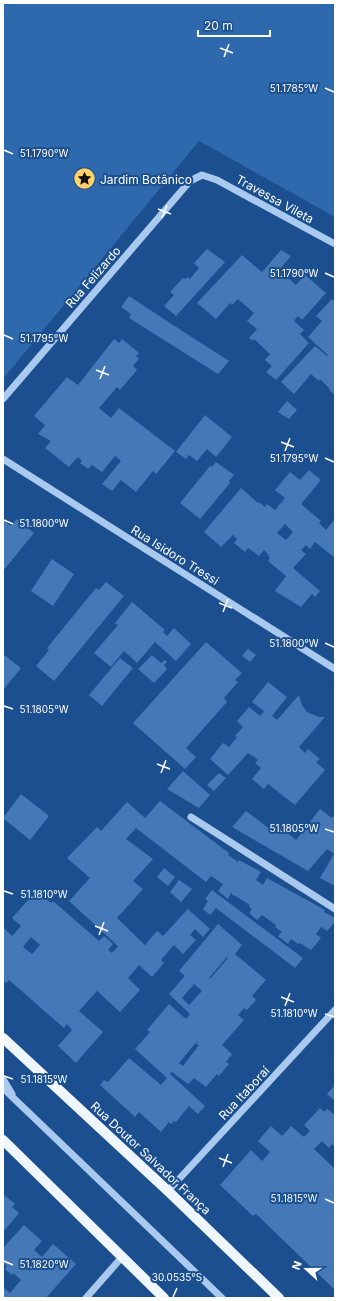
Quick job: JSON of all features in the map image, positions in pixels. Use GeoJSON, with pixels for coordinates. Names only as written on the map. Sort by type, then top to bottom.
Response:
{"type":"FeatureCollection","features":[{"type":"Feature","properties":{"kind":"main road","name":"Rua Doutor Salvador França"},"geometry":{"type":"LineString","coordinates":[[3,1038],[168,1191],[279,1298]]}},
{"type":"Feature","properties":{"kind":"main road"},"geometry":{"type":"LineString","coordinates":[[3,1140],[164,1298]]}},
{"type":"Feature","properties":{"kind":"street","name":"Travessa Vileta"},"geometry":{"type":"LineString","coordinates":[[202,175],[217,180],[335,244]]}},
{"type":"Feature","properties":{"kind":"street","name":"Rua Felizardo"},"geometry":{"type":"LineString","coordinates":[[3,399],[190,181],[202,175]]}},
{"type":"Feature","properties":{"kind":"street","name":"Rua Isidoro Tressi"},"geometry":{"type":"LineString","coordinates":[[3,459],[335,669]]}},
{"type":"Feature","properties":{"kind":"street"},"geometry":{"type":"LineString","coordinates":[[191,817],[335,909]]}},
{"type":"Feature","properties":{"kind":"street","name":"Rua Itaboraí"},"geometry":{"type":"LineString","coordinates":[[168,1191],[335,1010]]}},
{"type":"Feature","properties":{"kind":"street"},"geometry":{"type":"LineString","coordinates":[[3,1079],[18,1103]]}},
{"type":"Feature","properties":{"kind":"street"},"geometry":{"type":"LineString","coordinates":[[3,1088],[222,1298]]}},
{"type":"Feature","properties":{"kind":"street"},"geometry":{"type":"LineString","coordinates":[[3,1094],[18,1103]]}},
{"type":"Feature","properties":{"kind":"street"},"geometry":{"type":"LineString","coordinates":[[86,1298],[122,1257]]}},
{"type":"Feature","properties":{"kind":"shaded area","name":"Jardim Botânico"},"geometry":{"type":"Polygon","coordinates":[[[3,3],[335,3],[335,217],[199,141],[3,379],[3,3]]]}},
{"type":"Feature","properties":{"kind":"building"},"geometry":{"type":"Polygon","coordinates":[[[207,249],[225,262],[176,316],[164,306],[174,295],[170,292],[183,278],[185,279],[188,277],[190,279],[199,268],[194,263],[207,249]]]}},
{"type":"Feature","properties":{"kind":"building"},"geometry":{"type":"Polygon","coordinates":[[[281,250],[291,256],[279,270],[296,285],[305,275],[326,293],[302,320],[298,316],[294,321],[304,330],[300,334],[309,343],[276,380],[266,372],[272,366],[265,360],[270,354],[254,339],[253,341],[249,338],[257,329],[247,321],[254,313],[238,299],[232,305],[230,303],[216,319],[197,303],[242,255],[262,272],[281,250]]]}},
{"type":"Feature","properties":{"kind":"building"},"geometry":{"type":"Polygon","coordinates":[[[129,296],[229,361],[218,374],[129,318],[131,314],[121,307],[129,296]]]}},
{"type":"Feature","properties":{"kind":"building"},"geometry":{"type":"Polygon","coordinates":[[[332,299],[335,302],[335,395],[320,379],[319,381],[311,374],[294,394],[281,382],[315,346],[327,356],[328,355],[308,337],[322,321],[316,316],[332,299]]]}},
{"type":"Feature","properties":{"kind":"building"},"geometry":{"type":"Polygon","coordinates":[[[114,339],[119,343],[122,339],[139,353],[136,356],[139,359],[133,366],[137,370],[120,390],[117,387],[99,408],[111,418],[119,408],[175,451],[156,474],[153,471],[136,492],[121,480],[112,491],[102,484],[121,461],[115,456],[102,472],[92,465],[88,469],[80,463],[82,461],[78,457],[69,467],[45,448],[51,441],[38,434],[45,425],[34,416],[67,377],[78,385],[114,339]]]}},
{"type":"Feature","properties":{"kind":"building"},"geometry":{"type":"Polygon","coordinates":[[[287,401],[297,410],[289,419],[278,412],[287,401]]]}},
{"type":"Feature","properties":{"kind":"building"},"geometry":{"type":"Polygon","coordinates":[[[205,415],[232,437],[216,457],[207,449],[197,461],[189,455],[186,459],[176,452],[205,415]]]}},
{"type":"Feature","properties":{"kind":"building"},"geometry":{"type":"Polygon","coordinates":[[[216,462],[234,475],[229,481],[230,483],[200,519],[180,503],[210,466],[212,467],[216,462]]]}},
{"type":"Feature","properties":{"kind":"building"},"geometry":{"type":"Polygon","coordinates":[[[309,470],[321,480],[301,504],[321,521],[319,523],[326,530],[335,519],[335,558],[315,542],[310,549],[306,545],[301,550],[306,554],[293,568],[320,591],[315,597],[312,594],[301,607],[275,591],[286,576],[268,561],[270,558],[268,556],[269,555],[264,550],[259,556],[248,548],[245,552],[234,543],[237,539],[233,535],[221,547],[204,532],[241,488],[258,503],[259,502],[265,507],[267,504],[275,510],[285,498],[275,490],[290,472],[300,480],[309,470]],[[285,524],[277,533],[286,540],[293,532],[285,524]]]}},
{"type":"Feature","properties":{"kind":"building"},"geometry":{"type":"Polygon","coordinates":[[[17,519],[34,533],[3,571],[3,520],[11,526],[17,519]]]}},
{"type":"Feature","properties":{"kind":"building"},"geometry":{"type":"Polygon","coordinates":[[[52,559],[74,574],[53,606],[31,591],[52,559]]]}},
{"type":"Feature","properties":{"kind":"building"},"geometry":{"type":"Polygon","coordinates":[[[106,582],[124,596],[54,681],[36,666],[49,650],[47,648],[96,588],[99,590],[106,582]]]}},
{"type":"Feature","properties":{"kind":"building"},"geometry":{"type":"Polygon","coordinates":[[[132,602],[165,630],[163,632],[167,636],[174,628],[191,644],[176,661],[155,642],[137,663],[124,651],[111,667],[94,653],[118,625],[115,623],[132,602]]]}},
{"type":"Feature","properties":{"kind":"building"},"geometry":{"type":"Polygon","coordinates":[[[206,642],[242,673],[235,680],[238,682],[224,698],[227,702],[186,748],[196,757],[185,769],[133,723],[206,642]]]}},
{"type":"Feature","properties":{"kind":"building"},"geometry":{"type":"Polygon","coordinates":[[[248,649],[256,655],[250,662],[242,656],[248,649]]]}},
{"type":"Feature","properties":{"kind":"building"},"geometry":{"type":"Polygon","coordinates":[[[3,654],[21,668],[4,689],[3,688],[3,654]]]}},
{"type":"Feature","properties":{"kind":"building"},"geometry":{"type":"Polygon","coordinates":[[[152,655],[161,663],[165,660],[167,662],[164,665],[167,669],[154,683],[138,669],[152,655]]]}},
{"type":"Feature","properties":{"kind":"building"},"geometry":{"type":"Polygon","coordinates":[[[120,658],[133,668],[102,706],[89,695],[120,658]]]}},
{"type":"Feature","properties":{"kind":"building"},"geometry":{"type":"Polygon","coordinates":[[[268,682],[287,697],[272,716],[277,720],[299,695],[302,705],[307,712],[319,717],[325,717],[299,747],[305,753],[308,749],[320,759],[316,762],[325,770],[295,805],[268,784],[264,789],[252,779],[261,768],[255,763],[258,760],[248,753],[228,775],[210,759],[223,743],[229,747],[237,737],[235,736],[243,727],[237,721],[249,707],[260,716],[264,711],[252,702],[268,682]]]}},
{"type":"Feature","properties":{"kind":"building"},"geometry":{"type":"Polygon","coordinates":[[[183,771],[210,795],[199,808],[167,789],[183,771]]]}},
{"type":"Feature","properties":{"kind":"building"},"geometry":{"type":"Polygon","coordinates":[[[219,773],[226,778],[214,791],[207,785],[219,773]]]}},
{"type":"Feature","properties":{"kind":"building"},"geometry":{"type":"Polygon","coordinates":[[[21,794],[49,816],[30,840],[3,818],[21,794]]]}},
{"type":"Feature","properties":{"kind":"building"},"geometry":{"type":"Polygon","coordinates":[[[160,801],[229,853],[228,855],[238,862],[239,860],[261,872],[256,880],[263,885],[267,878],[325,910],[324,912],[335,918],[335,922],[327,931],[321,927],[316,934],[321,938],[311,950],[291,939],[288,944],[278,936],[282,932],[275,927],[276,925],[262,915],[257,920],[249,913],[252,909],[249,907],[250,905],[231,893],[228,899],[218,891],[223,884],[211,876],[206,882],[136,828],[126,839],[153,859],[133,881],[143,889],[117,918],[145,945],[157,931],[163,936],[188,909],[210,929],[203,937],[195,929],[190,935],[196,940],[183,954],[174,945],[161,960],[164,963],[152,977],[139,965],[128,978],[140,990],[120,1012],[97,991],[79,1011],[103,1032],[76,1063],[58,1046],[72,1030],[67,1024],[64,1028],[9,980],[6,983],[3,980],[3,927],[12,936],[21,926],[12,918],[37,890],[51,903],[53,901],[99,941],[104,936],[113,944],[108,950],[112,953],[118,946],[69,901],[90,878],[67,858],[97,827],[101,831],[127,802],[145,818],[160,801]],[[31,937],[23,947],[32,954],[40,945],[31,937]]]}},
{"type":"Feature","properties":{"kind":"building"},"geometry":{"type":"Polygon","coordinates":[[[320,809],[332,818],[335,814],[335,886],[320,878],[334,854],[327,849],[308,871],[232,827],[246,811],[275,833],[280,827],[296,840],[320,809]]]}},
{"type":"Feature","properties":{"kind":"building"},"geometry":{"type":"Polygon","coordinates":[[[164,868],[175,877],[168,886],[157,877],[164,868]]]}},
{"type":"Feature","properties":{"kind":"building"},"geometry":{"type":"Polygon","coordinates":[[[179,880],[192,889],[181,902],[170,892],[179,880]]]}},
{"type":"Feature","properties":{"kind":"building"},"geometry":{"type":"Polygon","coordinates":[[[212,890],[303,958],[295,968],[216,908],[210,915],[203,909],[208,901],[205,899],[212,890]]]}},
{"type":"Feature","properties":{"kind":"building"},"geometry":{"type":"Polygon","coordinates":[[[218,924],[242,945],[235,954],[266,980],[252,996],[256,1000],[247,1010],[244,1008],[238,1015],[244,1020],[222,1045],[232,1054],[226,1062],[229,1064],[219,1076],[217,1074],[206,1087],[194,1078],[188,1084],[172,1072],[170,1074],[205,1106],[198,1114],[189,1106],[176,1122],[174,1121],[171,1124],[169,1122],[161,1132],[139,1112],[135,1117],[100,1085],[104,1080],[108,1082],[129,1058],[161,1085],[167,1078],[135,1049],[150,1032],[147,1030],[169,1004],[186,1019],[190,1014],[169,994],[185,976],[179,971],[218,924]],[[227,957],[209,978],[210,979],[228,958],[227,957]],[[194,984],[182,998],[189,1005],[202,991],[194,984]],[[199,1039],[179,1063],[183,1066],[199,1045],[196,1044],[199,1039]]]}},
{"type":"Feature","properties":{"kind":"building"},"geometry":{"type":"Polygon","coordinates":[[[335,1085],[335,1101],[327,1094],[335,1085]]]}},
{"type":"Feature","properties":{"kind":"building"},"geometry":{"type":"Polygon","coordinates":[[[320,1108],[324,1112],[327,1109],[335,1115],[335,1147],[332,1144],[329,1148],[322,1141],[314,1149],[335,1169],[335,1290],[256,1214],[253,1216],[220,1185],[251,1150],[262,1161],[270,1152],[258,1141],[271,1126],[282,1136],[291,1126],[304,1137],[310,1131],[304,1125],[320,1108]]]}},
{"type":"Feature","properties":{"kind":"building"},"geometry":{"type":"Polygon","coordinates":[[[3,1194],[15,1204],[12,1207],[19,1213],[3,1232],[3,1194]]]}},
{"type":"Feature","properties":{"kind":"building"},"geometry":{"type":"Polygon","coordinates":[[[24,1225],[42,1241],[34,1250],[42,1257],[53,1244],[76,1264],[46,1298],[3,1298],[3,1287],[10,1293],[21,1280],[13,1273],[12,1275],[5,1269],[7,1266],[3,1263],[3,1248],[24,1225]]]}},
{"type":"Feature","properties":{"kind":"place","name":"Jardim Botânico"},"geometry":{"type":"Point","coordinates":[85,179]}}]}
